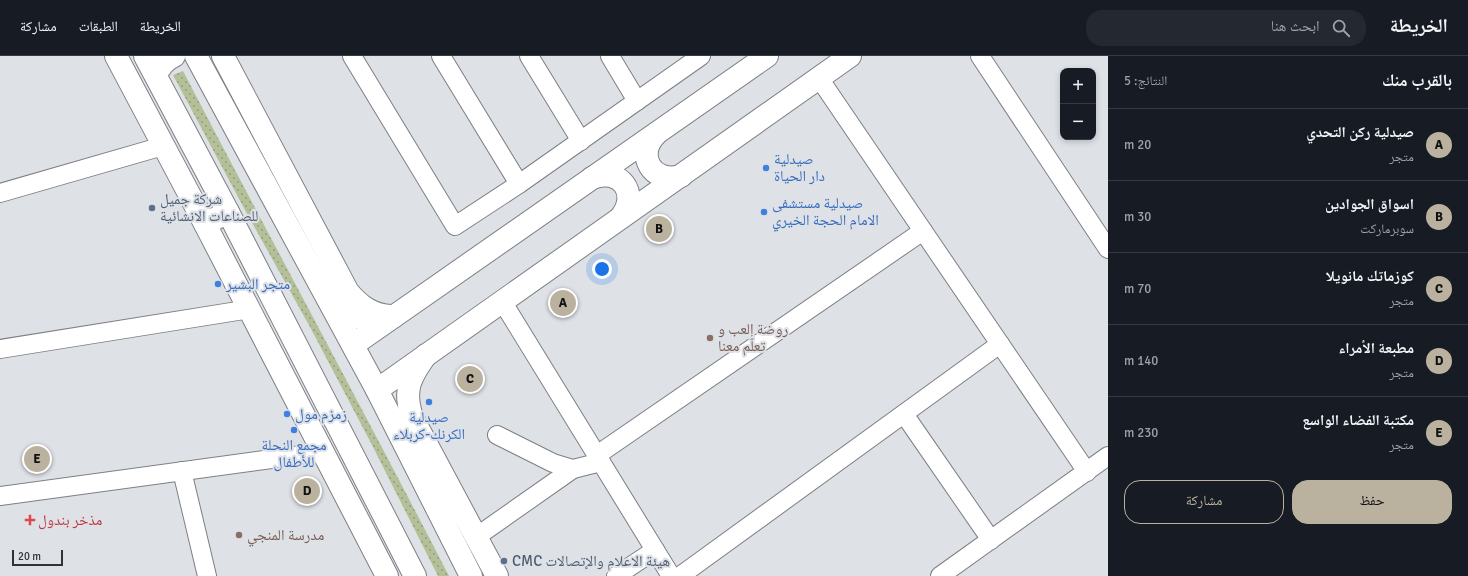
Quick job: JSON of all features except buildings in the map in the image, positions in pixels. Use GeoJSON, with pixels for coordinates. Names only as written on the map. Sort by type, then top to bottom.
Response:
{"type":"FeatureCollection","features":[{"type":"Feature","properties":{"kind":"main road"},"geometry":{"type":"LineString","coordinates":[[116,56],[250,309],[322,452],[387,576]]}},
{"type":"Feature","properties":{"kind":"main road"},"geometry":{"type":"LineString","coordinates":[[145,56],[228,212],[415,576]]}},
{"type":"Feature","properties":{"kind":"main road"},"geometry":{"type":"LineString","coordinates":[[156,75],[161,66],[168,59],[174,56]]}},
{"type":"Feature","properties":{"kind":"main road"},"geometry":{"type":"LineString","coordinates":[[223,56],[348,292],[363,308],[374,313],[394,316]]}},
{"type":"Feature","properties":{"kind":"main road"},"geometry":{"type":"LineString","coordinates":[[353,345],[766,56]]}},
{"type":"Feature","properties":{"kind":"main road"},"geometry":{"type":"LineString","coordinates":[[377,390],[621,216],[681,176],[850,56]]}},
{"type":"Feature","properties":{"kind":"main road"},"geometry":{"type":"LineString","coordinates":[[195,57],[353,345],[472,576]]}},
{"type":"Feature","properties":{"kind":"main road"},"geometry":{"type":"LineString","coordinates":[[656,134],[651,139],[646,150],[648,163],[656,173],[662,176],[674,178],[681,176]]}},
{"type":"Feature","properties":{"kind":"main road"},"geometry":{"type":"LineString","coordinates":[[592,178],[604,174],[617,178],[622,182],[628,193],[629,199],[628,206],[621,216]]}},
{"type":"Feature","properties":{"kind":"main road"},"geometry":{"type":"LineString","coordinates":[[205,224],[228,212]]}},
{"type":"Feature","properties":{"kind":"main road"},"geometry":{"type":"LineString","coordinates":[[328,299],[348,314],[362,319],[376,321],[394,316]]}},
{"type":"Feature","properties":{"kind":"main road"},"geometry":{"type":"LineString","coordinates":[[402,439],[396,411],[399,394],[407,376],[426,355]]}},
{"type":"Feature","properties":{"kind":"main road"},"geometry":{"type":"LineString","coordinates":[[426,355],[413,374],[409,383],[407,395],[408,405],[412,417],[497,576]]}},
{"type":"Feature","properties":{"kind":"street"},"geometry":{"type":"LineString","coordinates":[[352,56],[456,226],[581,141],[637,101],[693,58]]}},
{"type":"Feature","properties":{"kind":"street"},"geometry":{"type":"LineString","coordinates":[[441,56],[519,184]]}},
{"type":"Feature","properties":{"kind":"street"},"geometry":{"type":"LineString","coordinates":[[529,56],[581,141]]}},
{"type":"Feature","properties":{"kind":"street"},"geometry":{"type":"LineString","coordinates":[[610,56],[637,101]]}},
{"type":"Feature","properties":{"kind":"street"},"geometry":{"type":"LineString","coordinates":[[980,56],[1108,249]]}},
{"type":"Feature","properties":{"kind":"street"},"geometry":{"type":"LineString","coordinates":[[819,78],[1087,472]]}},
{"type":"Feature","properties":{"kind":"street"},"geometry":{"type":"LineString","coordinates":[[0,193],[163,146]]}},
{"type":"Feature","properties":{"kind":"street"},"geometry":{"type":"LineString","coordinates":[[476,537],[573,469],[599,458],[923,231]]}},
{"type":"Feature","properties":{"kind":"street"},"geometry":{"type":"LineString","coordinates":[[502,301],[671,576]]}},
{"type":"Feature","properties":{"kind":"street"},"geometry":{"type":"LineString","coordinates":[[0,349],[250,309]]}},
{"type":"Feature","properties":{"kind":"street"},"geometry":{"type":"LineString","coordinates":[[680,576],[1000,344]]}},
{"type":"Feature","properties":{"kind":"street"},"geometry":{"type":"LineString","coordinates":[[904,414],[991,540]]}},
{"type":"Feature","properties":{"kind":"street"},"geometry":{"type":"LineString","coordinates":[[497,435],[553,463],[573,469]]}},
{"type":"Feature","properties":{"kind":"street"},"geometry":{"type":"LineString","coordinates":[[0,496],[322,452]]}},
{"type":"Feature","properties":{"kind":"street"},"geometry":{"type":"LineString","coordinates":[[940,576],[963,570],[991,540],[1108,456]]}},
{"type":"Feature","properties":{"kind":"street"},"geometry":{"type":"LineString","coordinates":[[182,471],[207,576]]}},
{"type":"Feature","properties":{"kind":"street"},"geometry":{"type":"LineString","coordinates":[[616,576],[655,550]]}},
{"type":"Feature","properties":{"kind":"green space"},"geometry":{"type":"Polygon","coordinates":[[[183,71],[449,576],[438,576],[310,327],[245,210],[173,75],[183,71]]]}},
{"type":"Feature","properties":{"kind":"place","name":"صيدلية دار الحياة"},"geometry":{"type":"Point","coordinates":[766,168]}},
{"type":"Feature","properties":{"kind":"place","name":"شركة جميل للصناعات الانشائية"},"geometry":{"type":"Point","coordinates":[152,208]}},
{"type":"Feature","properties":{"kind":"place","name":"صيدلية مستشفى الامام الحجة الخيري"},"geometry":{"type":"Point","coordinates":[764,212]}},
{"type":"Feature","properties":{"kind":"place","name":"اسواق الجوادين"},"geometry":{"type":"Point","coordinates":[659,229]}},
{"type":"Feature","properties":{"kind":"place","name":"متجر البشير"},"geometry":{"type":"Point","coordinates":[218,284]}},
{"type":"Feature","properties":{"kind":"place","name":"صيدلية ركن التحدي"},"geometry":{"type":"Point","coordinates":[563,303]}},
{"type":"Feature","properties":{"kind":"place","name":"روضة إلعب و تعلّم معنا"},"geometry":{"type":"Point","coordinates":[710,338]}},
{"type":"Feature","properties":{"kind":"place","name":"كوزماتك مانويلا"},"geometry":{"type":"Point","coordinates":[470,379]}},
{"type":"Feature","properties":{"kind":"place","name":"صيدلية الكرنك-كربلاء"},"geometry":{"type":"Point","coordinates":[429,402]}},
{"type":"Feature","properties":{"kind":"place","name":"زمزم مول"},"geometry":{"type":"Point","coordinates":[287,414]}},
{"type":"Feature","properties":{"kind":"place","name":"مجمع النحلة للأطفال"},"geometry":{"type":"Point","coordinates":[294,430]}},
{"type":"Feature","properties":{"kind":"place","name":"مكتبة الفضاء الواسع"},"geometry":{"type":"Point","coordinates":[37,459]}},
{"type":"Feature","properties":{"kind":"place","name":"مطبعة الأمراء"},"geometry":{"type":"Point","coordinates":[307,491]}},
{"type":"Feature","properties":{"kind":"place","name":"مذخر بندول"},"geometry":{"type":"Point","coordinates":[30,520]}},
{"type":"Feature","properties":{"kind":"place","name":"مدرسة المنجي"},"geometry":{"type":"Point","coordinates":[239,535]}},
{"type":"Feature","properties":{"kind":"place","name":"CMC هيئة الاعلام والإتصالات"},"geometry":{"type":"Point","coordinates":[504,561]}}]}
